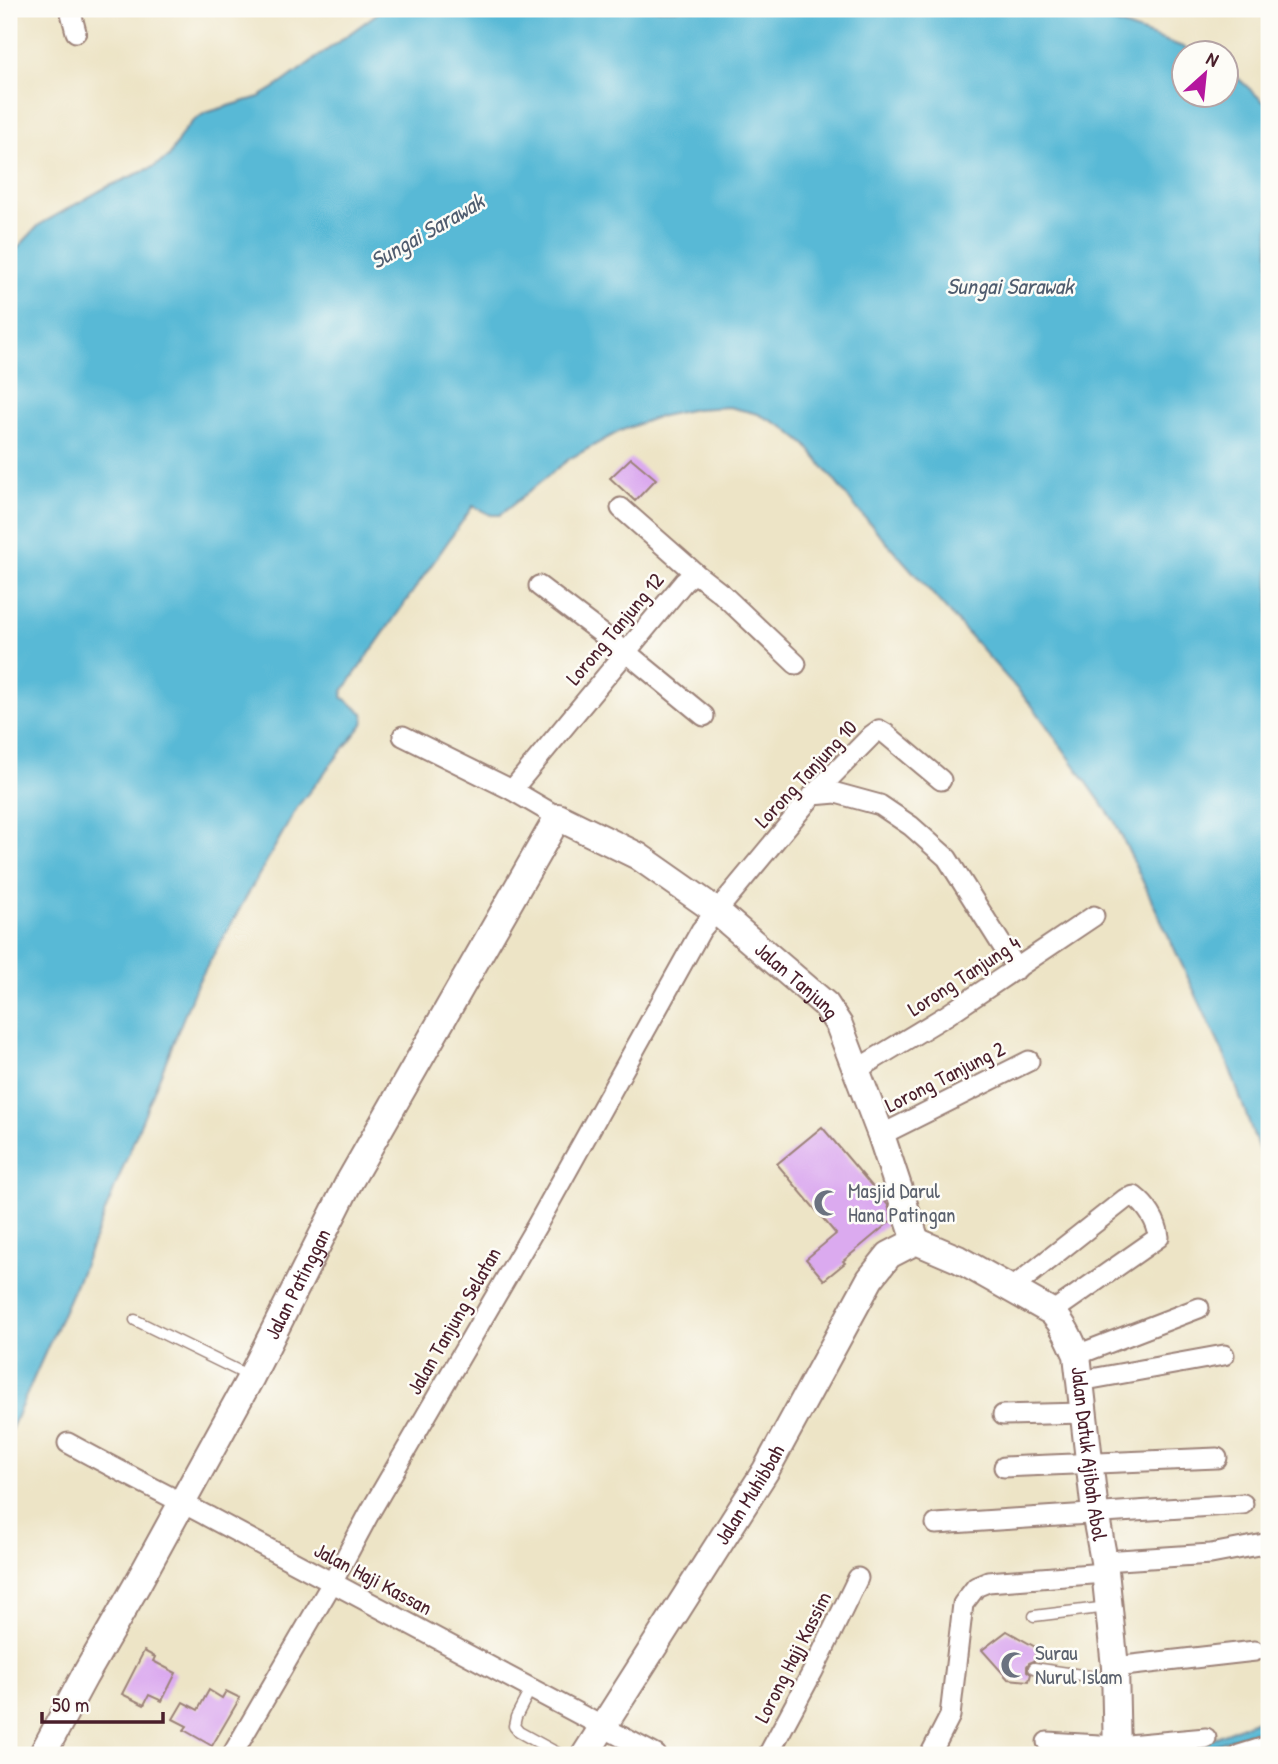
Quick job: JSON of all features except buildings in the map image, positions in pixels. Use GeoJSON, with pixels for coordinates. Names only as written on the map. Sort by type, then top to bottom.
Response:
{"type":"FeatureCollection","features":[{"type":"Feature","properties":{"kind":"main road","name":"Jalan Tanjung"},"geometry":{"type":"LineString","coordinates":[[558,817],[638,856],[715,911],[826,1004],[839,1025],[881,1135],[916,1241]]}},
{"type":"Feature","properties":{"kind":"main road","name":"Jalan Patinggan"},"geometry":{"type":"LineString","coordinates":[[42,1755],[251,1377],[348,1184],[558,817]]}},
{"type":"Feature","properties":{"kind":"main road","name":"Jalan Datuk Ajibah Abol"},"geometry":{"type":"LineString","coordinates":[[916,1241],[958,1259],[1052,1312],[1068,1333],[1078,1368],[1109,1607],[1115,1674],[1117,1750]]}},
{"type":"Feature","properties":{"kind":"main road","name":"Jalan Muhibbah"},"geometry":{"type":"LineString","coordinates":[[585,1755],[766,1470],[870,1279],[889,1255],[916,1241]]}},
{"type":"Feature","properties":{"kind":"street"},"geometry":{"type":"LineString","coordinates":[[70,9],[76,32]]}},
{"type":"Feature","properties":{"kind":"street"},"geometry":{"type":"LineString","coordinates":[[621,509],[695,573]]}},
{"type":"Feature","properties":{"kind":"street","name":"Lorong Tanjung 12"},"geometry":{"type":"LineString","coordinates":[[512,790],[684,582],[695,573],[722,594],[796,664]]}},
{"type":"Feature","properties":{"kind":"street"},"geometry":{"type":"LineString","coordinates":[[539,586],[704,716]]}},
{"type":"Feature","properties":{"kind":"street","name":"Lorong Tanjung 10"},"geometry":{"type":"LineString","coordinates":[[715,911],[813,795],[878,730],[941,780]]}},
{"type":"Feature","properties":{"kind":"street"},"geometry":{"type":"LineString","coordinates":[[403,736],[512,790],[558,817]]}},
{"type":"Feature","properties":{"kind":"street"},"geometry":{"type":"LineString","coordinates":[[813,795],[836,793],[880,805],[911,826],[947,858],[1017,970]]}},
{"type":"Feature","properties":{"kind":"street","name":"Jalan Tanjung Selatan"},"geometry":{"type":"LineString","coordinates":[[232,1755],[537,1225],[701,930],[715,911]]}},
{"type":"Feature","properties":{"kind":"street","name":"Lorong Tanjung 4"},"geometry":{"type":"LineString","coordinates":[[856,1070],[1017,970],[1094,916]]}},
{"type":"Feature","properties":{"kind":"street","name":"Lorong Tanjung 2"},"geometry":{"type":"LineString","coordinates":[[881,1135],[1029,1061]]}},
{"type":"Feature","properties":{"kind":"street"},"geometry":{"type":"LineString","coordinates":[[1012,1289],[1125,1199],[1135,1196],[1144,1204],[1158,1228],[1159,1237],[1052,1312]]}},
{"type":"Feature","properties":{"kind":"street"},"geometry":{"type":"LineString","coordinates":[[1078,1368],[1199,1308]]}},
{"type":"Feature","properties":{"kind":"street"},"geometry":{"type":"LineString","coordinates":[[1078,1368],[1224,1355]]}},
{"type":"Feature","properties":{"kind":"street"},"geometry":{"type":"LineString","coordinates":[[1003,1415],[1084,1413]]}},
{"type":"Feature","properties":{"kind":"street","name":"Jalan Haji Kassan"},"geometry":{"type":"LineString","coordinates":[[68,1443],[656,1755]]}},
{"type":"Feature","properties":{"kind":"street"},"geometry":{"type":"LineString","coordinates":[[1004,1467],[1217,1458]]}},
{"type":"Feature","properties":{"kind":"street"},"geometry":{"type":"LineString","coordinates":[[936,1524],[1243,1504]]}},
{"type":"Feature","properties":{"kind":"street"},"geometry":{"type":"LineString","coordinates":[[930,1755],[950,1716],[963,1604],[976,1587],[988,1582],[1211,1554],[1269,1543]]}},
{"type":"Feature","properties":{"kind":"street","name":"Lorong Hajj Kassim"},"geometry":{"type":"LineString","coordinates":[[768,1755],[858,1578]]}},
{"type":"Feature","properties":{"kind":"street"},"geometry":{"type":"LineString","coordinates":[[1115,1674],[1255,1651]]}},
{"type":"Feature","properties":{"kind":"street"},"geometry":{"type":"LineString","coordinates":[[1047,1742],[1117,1750],[1206,1738]]}},
{"type":"Feature","properties":{"kind":"street"},"geometry":{"type":"LineString","coordinates":[[1239,1755],[1269,1747]]}},
{"type":"Feature","properties":{"kind":"lane"},"geometry":{"type":"LineString","coordinates":[[135,1320],[251,1377]]}},
{"type":"Feature","properties":{"kind":"lane"},"geometry":{"type":"LineString","coordinates":[[1034,1616],[1109,1607]]}},
{"type":"Feature","properties":{"kind":"lane"},"geometry":{"type":"LineString","coordinates":[[1034,1668],[1115,1674]]}},
{"type":"Feature","properties":{"kind":"lane"},"geometry":{"type":"LineString","coordinates":[[530,1690],[514,1726],[519,1732],[561,1755]]}},
{"type":"Feature","properties":{"kind":"water","name":"Sungai Sarawak"},"geometry":{"type":"Polygon","coordinates":[[[1069,9],[1170,42],[1170,108],[1240,108],[1240,80],[1269,107],[1269,1178],[1227,1061],[1115,822],[1034,708],[858,510],[806,445],[784,427],[758,414],[729,407],[695,409],[657,417],[620,431],[569,459],[500,515],[491,515],[473,506],[343,691],[342,697],[363,713],[363,724],[298,806],[197,984],[80,1274],[9,1434],[9,257],[39,225],[105,188],[169,157],[183,132],[205,113],[259,97],[382,10],[1069,9]]]}},
{"type":"Feature","properties":{"kind":"water"},"geometry":{"type":"Polygon","coordinates":[[[1269,1715],[1269,1729],[1187,1752],[1156,1750],[1214,1738],[1269,1715]]]}},
{"type":"Feature","properties":{"kind":"place","name":"Masjid Darul Hana Patingan"},"geometry":{"type":"Point","coordinates":[827,1203]}},
{"type":"Feature","properties":{"kind":"place","name":"Surau Nurul Islam"},"geometry":{"type":"Point","coordinates":[1014,1665]}}]}
